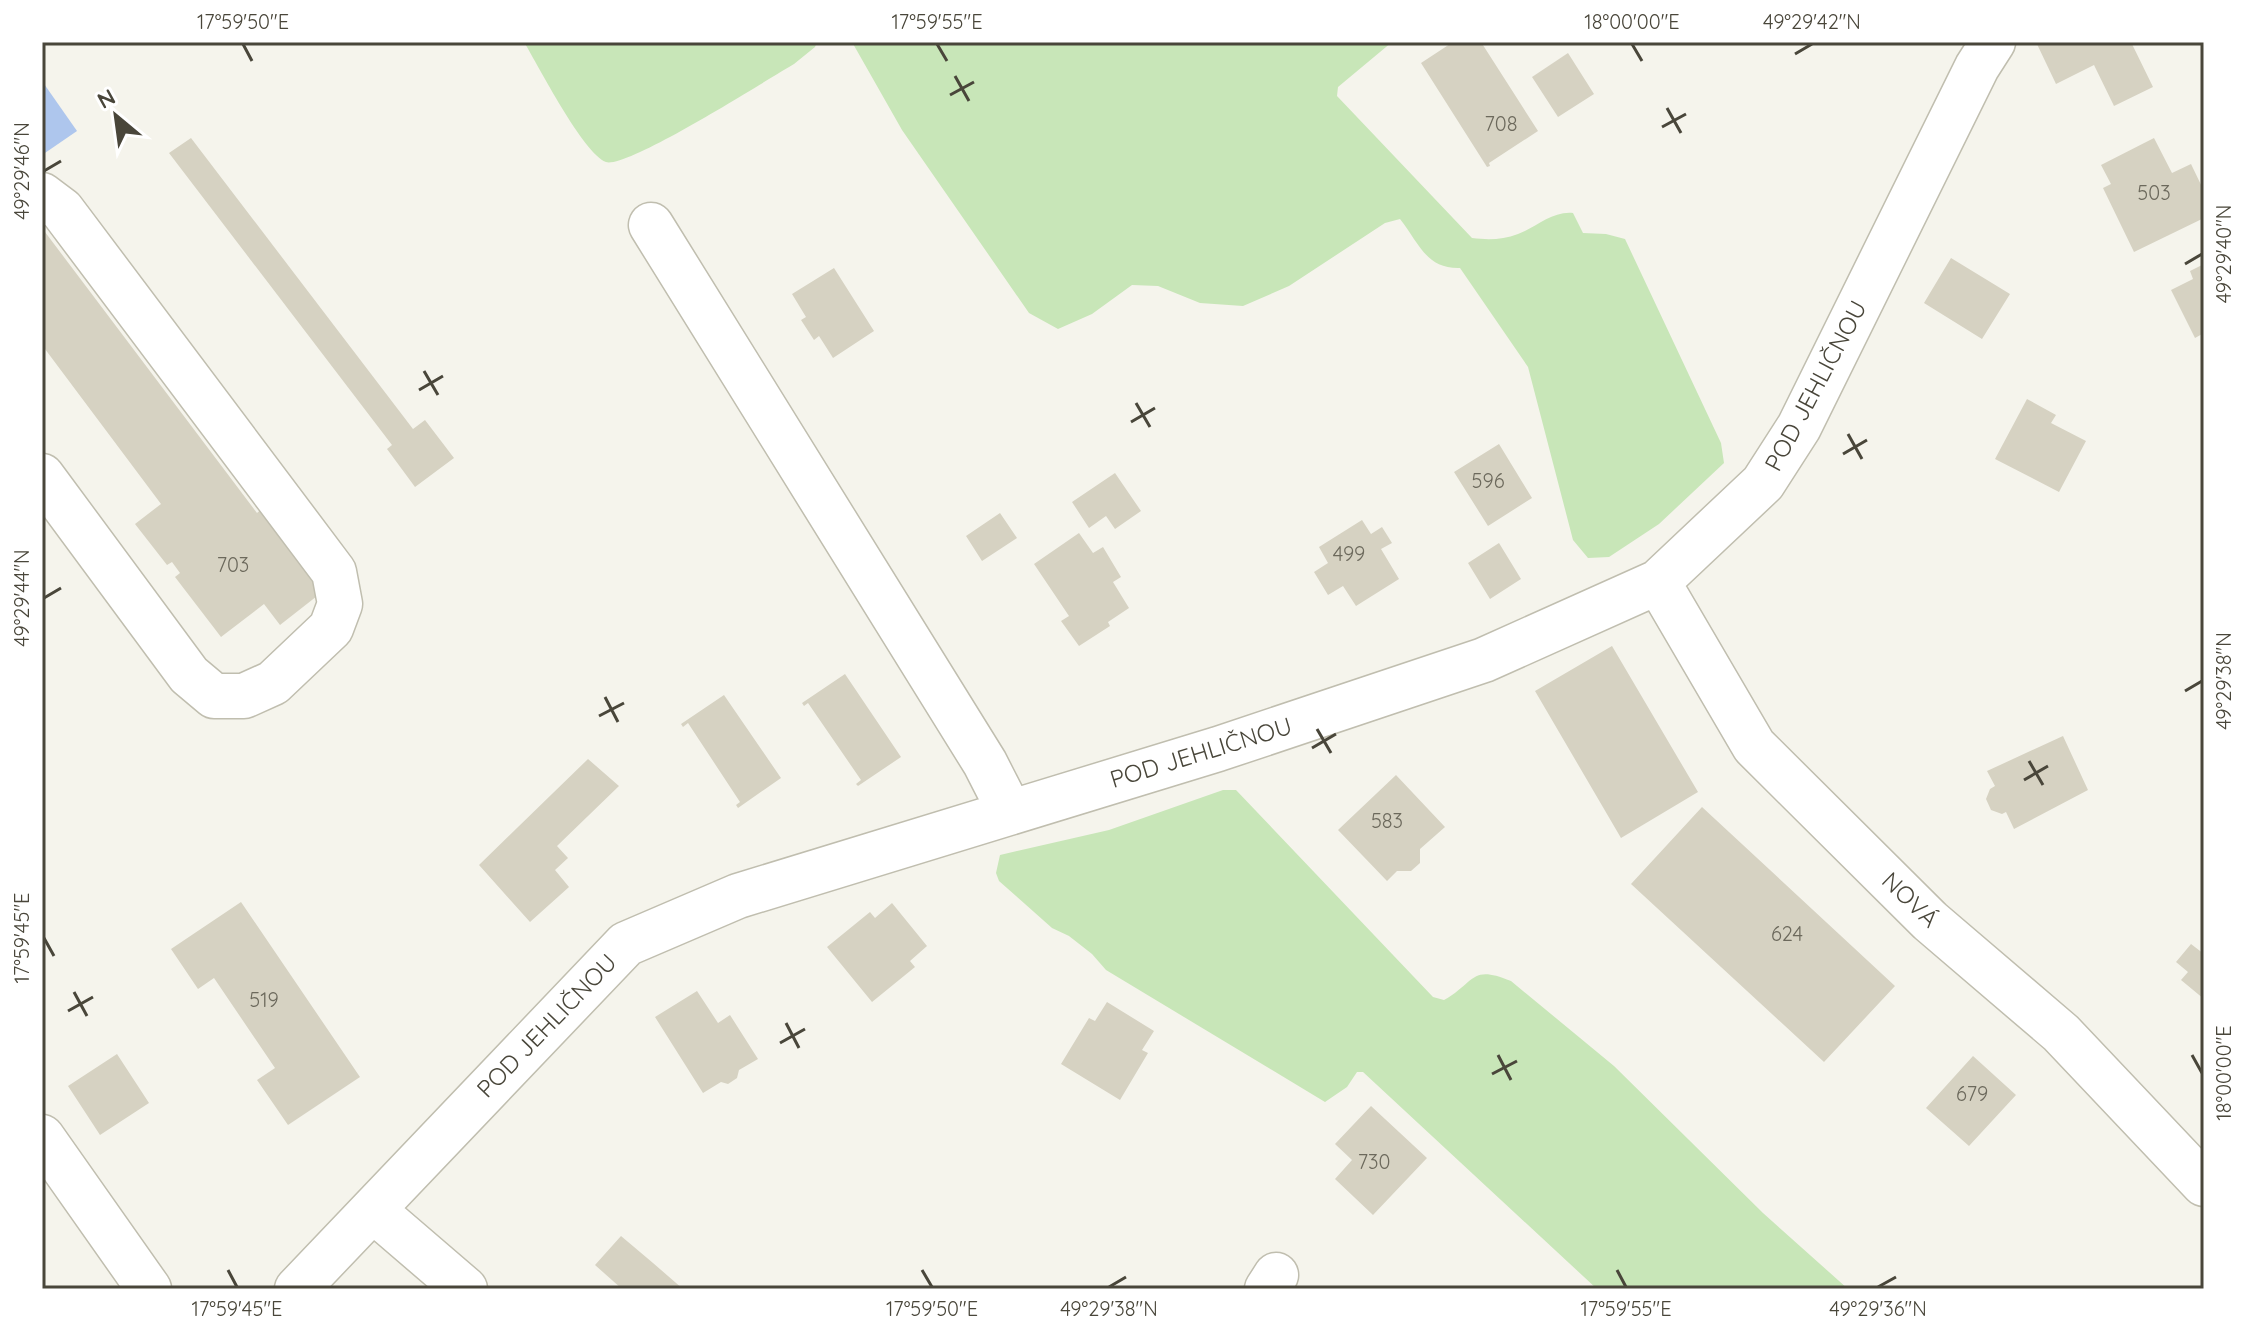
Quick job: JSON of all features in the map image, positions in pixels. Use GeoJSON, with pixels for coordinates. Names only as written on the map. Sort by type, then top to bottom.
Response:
{"type":"FeatureCollection","features":[{"type":"Feature","properties":{"kind":"street","name":"POD JEHLIČNOU"},"geometry":{"type":"LineString","coordinates":[[297,1289],[626,944],[738,896],[1218,749],[1484,660],[1658,582],[1763,483],[1799,427],[1977,67],[1993,42]]}},
{"type":"Feature","properties":{"kind":"street"},"geometry":{"type":"LineString","coordinates":[[42,195],[62,210],[334,572],[340,604],[331,628],[273,683],[244,696],[214,696],[189,675],[42,476]]}},
{"type":"Feature","properties":{"kind":"street"},"geometry":{"type":"LineString","coordinates":[[651,225],[977,749],[1010,812]]}},
{"type":"Feature","properties":{"kind":"street","name":"NOVÁ"},"geometry":{"type":"LineString","coordinates":[[1658,582],[1754,746],[1930,921],[2061,1033],[2204,1184]]}},
{"type":"Feature","properties":{"kind":"street"},"geometry":{"type":"LineString","coordinates":[[42,1137],[149,1289]]}},
{"type":"Feature","properties":{"kind":"street"},"geometry":{"type":"LineString","coordinates":[[373,1210],[465,1289]]}},
{"type":"Feature","properties":{"kind":"green space"},"geometry":{"type":"Polygon","coordinates":[[[524,42],[817,42],[794,64],[698,121],[641,152],[606,162],[596,155],[574,127],[524,42]]]}},
{"type":"Feature","properties":{"kind":"green space"},"geometry":{"type":"Polygon","coordinates":[[[852,42],[1392,42],[1338,87],[1337,96],[1472,238],[1506,237],[1551,217],[1573,213],[1583,233],[1625,239],[1721,443],[1724,463],[1659,524],[1609,557],[1588,558],[1573,540],[1528,367],[1460,268],[1448,267],[1431,259],[1400,219],[1385,223],[1289,286],[1243,306],[1200,303],[1158,286],[1132,285],[1092,314],[1058,329],[1029,313],[902,130],[852,42]]]}},
{"type":"Feature","properties":{"kind":"green space"},"geometry":{"type":"Polygon","coordinates":[[[1223,790],[1236,790],[1433,997],[1444,1000],[1480,975],[1488,974],[1511,981],[1614,1066],[1763,1213],[1848,1289],[1597,1289],[1363,1072],[1357,1072],[1347,1087],[1325,1102],[1106,970],[1092,954],[1069,936],[1052,928],[999,881],[996,873],[1000,855],[1109,830],[1223,790]]]}},
{"type":"Feature","properties":{"kind":"water"},"geometry":{"type":"Polygon","coordinates":[[[42,81],[77,131],[42,155],[42,81]]]}},
{"type":"Feature","properties":{"kind":"building"},"geometry":{"type":"Polygon","coordinates":[[[1453,42],[1481,42],[1538,131],[1487,167],[1421,63],[1453,42]]]}},
{"type":"Feature","properties":{"kind":"building"},"geometry":{"type":"Polygon","coordinates":[[[2036,42],[2131,42],[2153,87],[2114,106],[2094,65],[2056,84],[2036,42]]]}},
{"type":"Feature","properties":{"kind":"building"},"geometry":{"type":"Polygon","coordinates":[[[1568,53],[1594,94],[1558,117],[1532,77],[1568,53]]]}},
{"type":"Feature","properties":{"kind":"building"},"geometry":{"type":"Polygon","coordinates":[[[191,138],[413,429],[425,420],[454,458],[415,487],[387,449],[392,445],[169,153],[191,138]]]}},
{"type":"Feature","properties":{"kind":"building"},"geometry":{"type":"Polygon","coordinates":[[[2154,138],[2172,173],[2191,164],[2204,191],[2204,218],[2134,252],[2103,188],[2111,184],[2101,165],[2154,138]]]}},
{"type":"Feature","properties":{"kind":"building"},"geometry":{"type":"Polygon","coordinates":[[[42,228],[257,513],[264,507],[326,589],[280,625],[264,604],[221,637],[175,577],[180,573],[172,562],[167,565],[135,524],[161,504],[42,345],[42,228]]]}},
{"type":"Feature","properties":{"kind":"building"},"geometry":{"type":"Polygon","coordinates":[[[1951,258],[2010,294],[1982,339],[1924,303],[1951,258]]]}},
{"type":"Feature","properties":{"kind":"building"},"geometry":{"type":"Polygon","coordinates":[[[2204,264],[2204,333],[2195,338],[2171,290],[2193,279],[2190,271],[2204,264]]]}},
{"type":"Feature","properties":{"kind":"building"},"geometry":{"type":"Polygon","coordinates":[[[834,268],[874,331],[833,358],[819,336],[814,340],[801,320],[806,317],[792,294],[834,268]]]}},
{"type":"Feature","properties":{"kind":"building"},"geometry":{"type":"Polygon","coordinates":[[[2027,399],[2056,415],[2051,423],[2086,441],[2059,492],[1995,459],[2027,399]]]}},
{"type":"Feature","properties":{"kind":"building"},"geometry":{"type":"Polygon","coordinates":[[[1499,444],[1532,498],[1488,526],[1454,472],[1499,444]]]}},
{"type":"Feature","properties":{"kind":"building"},"geometry":{"type":"Polygon","coordinates":[[[1115,473],[1141,511],[1115,529],[1106,516],[1089,528],[1072,502],[1115,473]]]}},
{"type":"Feature","properties":{"kind":"building"},"geometry":{"type":"Polygon","coordinates":[[[1000,513],[1017,538],[982,561],[966,536],[1000,513]]]}},
{"type":"Feature","properties":{"kind":"building"},"geometry":{"type":"Polygon","coordinates":[[[1362,520],[1371,534],[1382,527],[1392,543],[1381,549],[1399,579],[1356,606],[1343,586],[1328,595],[1314,572],[1328,563],[1319,547],[1362,520]]]}},
{"type":"Feature","properties":{"kind":"building"},"geometry":{"type":"Polygon","coordinates":[[[1079,533],[1093,553],[1103,547],[1121,577],[1113,582],[1129,608],[1108,622],[1110,626],[1079,646],[1061,621],[1069,616],[1034,564],[1079,533]]]}},
{"type":"Feature","properties":{"kind":"building"},"geometry":{"type":"Polygon","coordinates":[[[1499,543],[1521,579],[1490,599],[1468,563],[1499,543]]]}},
{"type":"Feature","properties":{"kind":"building"},"geometry":{"type":"Polygon","coordinates":[[[1612,646],[1698,792],[1621,838],[1535,691],[1612,646]]]}},
{"type":"Feature","properties":{"kind":"building"},"geometry":{"type":"Polygon","coordinates":[[[845,674],[901,757],[858,786],[856,784],[861,780],[808,703],[804,706],[802,703],[845,674]]]}},
{"type":"Feature","properties":{"kind":"building"},"geometry":{"type":"Polygon","coordinates":[[[724,695],[781,778],[738,808],[736,805],[740,802],[688,723],[683,727],[681,724],[724,695]]]}},
{"type":"Feature","properties":{"kind":"building"},"geometry":{"type":"Polygon","coordinates":[[[2063,736],[2088,790],[2014,829],[2006,812],[2002,814],[1991,810],[1986,799],[1990,789],[1995,786],[1987,771],[2063,736]]]}},
{"type":"Feature","properties":{"kind":"building"},"geometry":{"type":"Polygon","coordinates":[[[588,759],[619,786],[557,846],[568,858],[555,870],[569,887],[530,922],[479,865],[588,759]]]}},
{"type":"Feature","properties":{"kind":"building"},"geometry":{"type":"Polygon","coordinates":[[[1396,775],[1445,827],[1420,849],[1420,863],[1411,871],[1397,871],[1387,881],[1338,830],[1396,775]]]}},
{"type":"Feature","properties":{"kind":"building"},"geometry":{"type":"Polygon","coordinates":[[[1702,807],[1895,986],[1824,1062],[1631,884],[1702,807]]]}},
{"type":"Feature","properties":{"kind":"building"},"geometry":{"type":"Polygon","coordinates":[[[241,902],[360,1077],[288,1125],[257,1080],[275,1068],[214,978],[198,989],[171,949],[241,902]]]}},
{"type":"Feature","properties":{"kind":"building"},"geometry":{"type":"Polygon","coordinates":[[[892,903],[927,946],[910,961],[915,967],[872,1002],[827,947],[870,912],[875,918],[892,903]]]}},
{"type":"Feature","properties":{"kind":"building"},"geometry":{"type":"Polygon","coordinates":[[[2191,944],[2204,954],[2204,999],[2181,980],[2188,972],[2176,962],[2191,944]]]}},
{"type":"Feature","properties":{"kind":"building"},"geometry":{"type":"Polygon","coordinates":[[[697,991],[718,1023],[730,1015],[758,1059],[739,1070],[737,1078],[728,1084],[721,1082],[703,1093],[655,1017],[697,991]]]}},
{"type":"Feature","properties":{"kind":"building"},"geometry":{"type":"Polygon","coordinates":[[[1107,1002],[1154,1031],[1142,1050],[1148,1053],[1120,1100],[1061,1064],[1089,1018],[1095,1021],[1107,1002]]]}},
{"type":"Feature","properties":{"kind":"building"},"geometry":{"type":"Polygon","coordinates":[[[117,1054],[149,1103],[100,1135],[68,1086],[117,1054]]]}},
{"type":"Feature","properties":{"kind":"building"},"geometry":{"type":"Polygon","coordinates":[[[1973,1056],[2016,1095],[1969,1146],[1926,1108],[1973,1056]]]}},
{"type":"Feature","properties":{"kind":"building"},"geometry":{"type":"Polygon","coordinates":[[[1371,1106],[1427,1158],[1373,1215],[1335,1179],[1352,1160],[1335,1144],[1371,1106]]]}},
{"type":"Feature","properties":{"kind":"building"},"geometry":{"type":"Polygon","coordinates":[[[621,1236],[683,1289],[622,1289],[595,1265],[621,1236]]]}}]}
